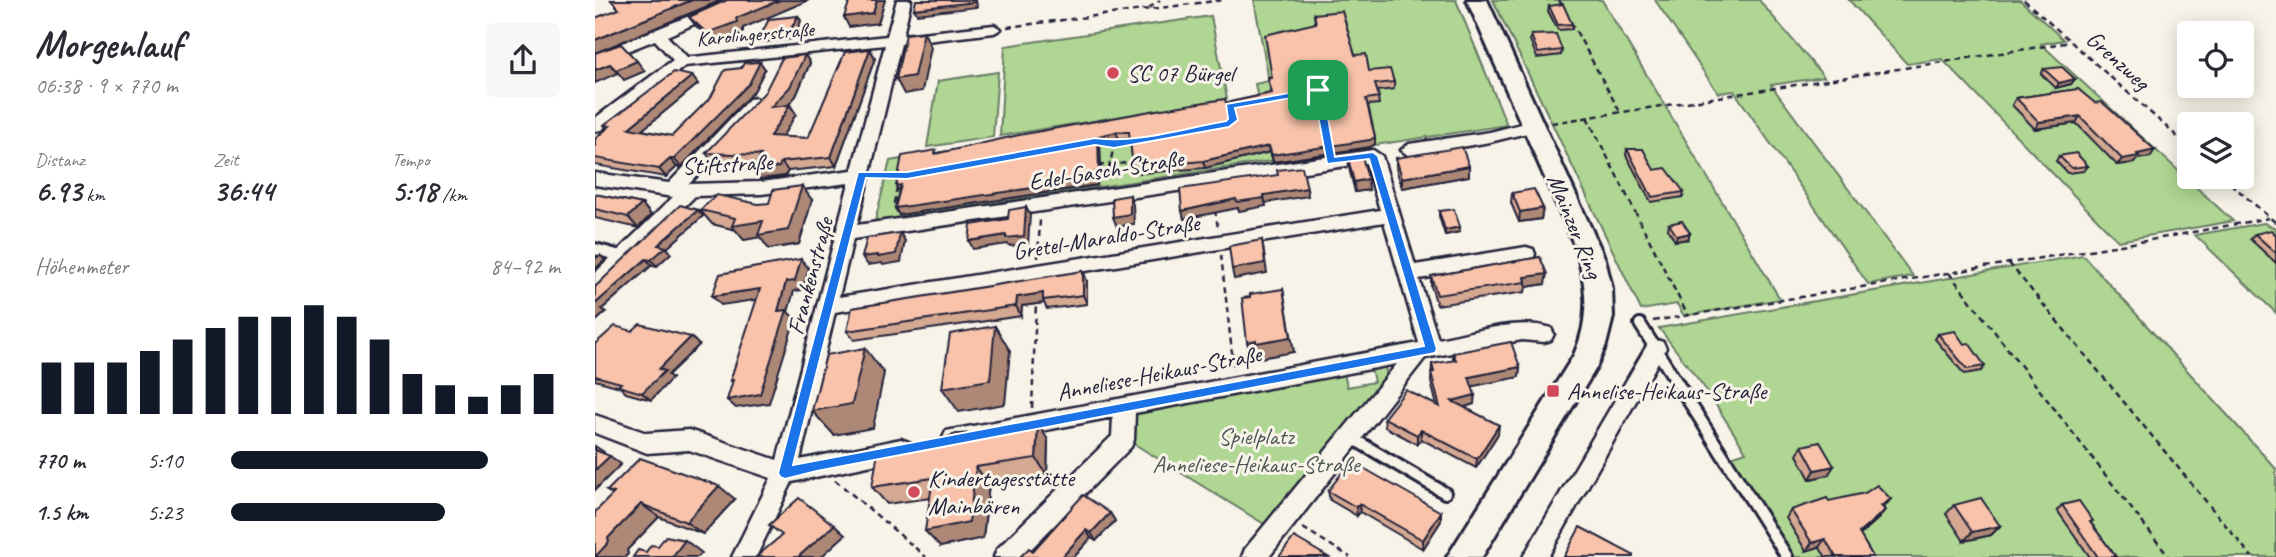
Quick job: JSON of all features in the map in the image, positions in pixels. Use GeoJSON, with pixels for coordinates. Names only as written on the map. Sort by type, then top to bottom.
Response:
{"type":"FeatureCollection","features":[{"type":"Feature","properties":{"kind":"street"},"geometry":{"type":"LineString","coordinates":[[595,59],[742,0]]}},
{"type":"Feature","properties":{"kind":"street","name":"Frankenstraße"},"geometry":{"type":"LineString","coordinates":[[744,557],[785,473],[904,0]]}},
{"type":"Feature","properties":{"kind":"street","name":"Mainzer Ring"},"geometry":{"type":"LineString","coordinates":[[1465,557],[1586,360],[1598,330],[1601,312],[1595,265],[1477,0]]}},
{"type":"Feature","properties":{"kind":"street","name":"Karolingerstraße"},"geometry":{"type":"LineString","coordinates":[[656,34],[682,61],[781,59],[994,29]]}},
{"type":"Feature","properties":{"kind":"street"},"geometry":{"type":"LineString","coordinates":[[595,126],[682,61]]}},
{"type":"Feature","properties":{"kind":"street"},"geometry":{"type":"LineString","coordinates":[[595,285],[624,257],[766,90]]}},
{"type":"Feature","properties":{"kind":"street"},"geometry":{"type":"LineString","coordinates":[[1409,150],[1490,137],[1533,126]]}},
{"type":"Feature","properties":{"kind":"street","name":"Edel-Gasch-Straße"},"geometry":{"type":"LineString","coordinates":[[847,233],[1373,156],[1390,215]]}},
{"type":"Feature","properties":{"kind":"street","name":"Stiftstraße"},"geometry":{"type":"LineString","coordinates":[[595,179],[681,191],[753,189],[862,175]]}},
{"type":"Feature","properties":{"kind":"street"},"geometry":{"type":"LineString","coordinates":[[1254,557],[1425,350],[1410,273],[1390,215]]}},
{"type":"Feature","properties":{"kind":"street","name":"Gretel-Maraldo-Straße"},"geometry":{"type":"LineString","coordinates":[[828,306],[1390,215]]}},
{"type":"Feature","properties":{"kind":"street"},"geometry":{"type":"LineString","coordinates":[[1410,273],[1526,254]]}},
{"type":"Feature","properties":{"kind":"street","name":"Anneliese-Heikaus-Straße"},"geometry":{"type":"LineString","coordinates":[[785,473],[1125,405],[1522,332],[1544,334]]}},
{"type":"Feature","properties":{"kind":"street"},"geometry":{"type":"LineString","coordinates":[[1535,557],[1656,348]]}},
{"type":"Feature","properties":{"kind":"street"},"geometry":{"type":"LineString","coordinates":[[1006,557],[1123,440],[1125,405]]}},
{"type":"Feature","properties":{"kind":"street"},"geometry":{"type":"LineString","coordinates":[[595,424],[647,443],[689,440],[785,473]]}},
{"type":"Feature","properties":{"kind":"lane"},"geometry":{"type":"LineString","coordinates":[[595,249],[624,257]]}},
{"type":"Feature","properties":{"kind":"lane"},"geometry":{"type":"LineString","coordinates":[[1640,324],[1787,557]]}},
{"type":"Feature","properties":{"kind":"lane"},"geometry":{"type":"LineString","coordinates":[[1352,438],[1445,493]]}},
{"type":"Feature","properties":{"kind":"path"},"geometry":{"type":"LineString","coordinates":[[1146,10],[1160,0]]}},
{"type":"Feature","properties":{"kind":"path"},"geometry":{"type":"LineString","coordinates":[[994,29],[1223,0]]}},
{"type":"Feature","properties":{"kind":"path"},"geometry":{"type":"LineString","coordinates":[[1559,0],[1565,11]]}},
{"type":"Feature","properties":{"kind":"path","name":"Grenzweg"},"geometry":{"type":"LineString","coordinates":[[2024,0],[2177,135]]}},
{"type":"Feature","properties":{"kind":"path"},"geometry":{"type":"LineString","coordinates":[[1571,22],[1620,112]]}},
{"type":"Feature","properties":{"kind":"path"},"geometry":{"type":"LineString","coordinates":[[1533,126],[2071,42]]}},
{"type":"Feature","properties":{"kind":"path"},"geometry":{"type":"LineString","coordinates":[[1569,120],[1587,117]]}},
{"type":"Feature","properties":{"kind":"path"},"geometry":{"type":"LineString","coordinates":[[1587,117],[1688,316]]}},
{"type":"Feature","properties":{"kind":"path"},"geometry":{"type":"LineString","coordinates":[[1095,142],[1114,145],[1140,140]]}},
{"type":"Feature","properties":{"kind":"path"},"geometry":{"type":"LineString","coordinates":[[1105,196],[1114,145]]}},
{"type":"Feature","properties":{"kind":"path"},"geometry":{"type":"LineString","coordinates":[[1095,166],[1135,161]]}},
{"type":"Feature","properties":{"kind":"path"},"geometry":{"type":"LineString","coordinates":[[862,175],[907,176]]}},
{"type":"Feature","properties":{"kind":"path"},"geometry":{"type":"LineString","coordinates":[[899,176],[894,203],[908,200]]}},
{"type":"Feature","properties":{"kind":"path"},"geometry":{"type":"LineString","coordinates":[[1211,179],[1236,386]]}},
{"type":"Feature","properties":{"kind":"path"},"geometry":{"type":"LineString","coordinates":[[2236,189],[2276,223]]}},
{"type":"Feature","properties":{"kind":"path"},"geometry":{"type":"LineString","coordinates":[[1031,424],[1041,205]]}},
{"type":"Feature","properties":{"kind":"path"},"geometry":{"type":"LineString","coordinates":[[1640,324],[2269,218]]}},
{"type":"Feature","properties":{"kind":"path"},"geometry":{"type":"LineString","coordinates":[[2008,263],[2252,557]]}},
{"type":"Feature","properties":{"kind":"path"},"geometry":{"type":"LineString","coordinates":[[1949,272],[2169,557]]}},
{"type":"Feature","properties":{"kind":"path"},"geometry":{"type":"LineString","coordinates":[[817,465],[926,557]]}},
{"type":"Feature","properties":{"kind":"path"},"geometry":{"type":"LineString","coordinates":[[1285,518],[1350,557]]}},
{"type":"Feature","properties":{"kind":"green space"},"geometry":{"type":"Polygon","coordinates":[[[1254,0],[1456,0],[1507,125],[875,221],[890,161],[1258,99],[1255,84],[1269,81],[1254,0]]]}},
{"type":"Feature","properties":{"kind":"green space"},"geometry":{"type":"Polygon","coordinates":[[[1493,0],[1602,0],[1780,299],[1684,316],[1677,304],[1641,310],[1493,0]]]}},
{"type":"Feature","properties":{"kind":"green space"},"geometry":{"type":"Polygon","coordinates":[[[1655,0],[1759,0],[1824,77],[1771,85],[1913,276],[1868,284],[1734,91],[1718,93],[1655,0]]]}},
{"type":"Feature","properties":{"kind":"green space"},"geometry":{"type":"Polygon","coordinates":[[[1849,0],[2020,0],[2064,40],[2041,44],[2177,169],[2177,189],[2198,189],[2233,221],[2118,241],[1942,59],[1907,64],[1849,0]]]}},
{"type":"Feature","properties":{"kind":"green space","name":"SC 07 Bürgel"},"geometry":{"type":"Polygon","coordinates":[[[1211,16],[1227,99],[1000,136],[1005,46],[1211,16]]]}},
{"type":"Feature","properties":{"kind":"green space"},"geometry":{"type":"Polygon","coordinates":[[[998,72],[993,137],[927,147],[938,81],[998,72]]]}},
{"type":"Feature","properties":{"kind":"green space"},"geometry":{"type":"Polygon","coordinates":[[[2264,223],[2276,228],[2276,313],[2195,235],[2264,223]]]}},
{"type":"Feature","properties":{"kind":"green space"},"geometry":{"type":"Polygon","coordinates":[[[2083,255],[2276,469],[2276,557],[1794,557],[1731,457],[1746,452],[1707,391],[1659,328],[2083,255]]]}},
{"type":"Feature","properties":{"kind":"green space","name":"Spielplatz Anneliese-Heikaus-Straße"},"geometry":{"type":"Polygon","coordinates":[[[1385,366],[1387,377],[1269,527],[1131,442],[1130,421],[1139,412],[1344,373],[1347,387],[1374,382],[1371,368],[1385,366]]]}},
{"type":"Feature","properties":{"kind":"building"},"geometry":{"type":"Polygon","coordinates":[[[611,0],[692,0],[595,40],[595,18],[619,9],[611,0]]]}},
{"type":"Feature","properties":{"kind":"building"},"geometry":{"type":"Polygon","coordinates":[[[727,0],[780,0],[736,18],[737,22],[707,33],[689,17],[727,0]]]}},
{"type":"Feature","properties":{"kind":"building"},"geometry":{"type":"Polygon","coordinates":[[[850,0],[877,0],[873,13],[844,17],[850,0]]]}},
{"type":"Feature","properties":{"kind":"building"},"geometry":{"type":"Polygon","coordinates":[[[916,0],[975,0],[975,2],[914,9],[916,0]]]}},
{"type":"Feature","properties":{"kind":"building"},"geometry":{"type":"Polygon","coordinates":[[[1563,4],[1572,24],[1558,25],[1549,6],[1563,4]]]}},
{"type":"Feature","properties":{"kind":"building"},"geometry":{"type":"Polygon","coordinates":[[[1342,11],[1355,55],[1366,54],[1369,71],[1390,69],[1394,82],[1375,84],[1379,97],[1366,99],[1375,137],[1370,140],[1272,155],[1269,146],[1203,161],[1139,167],[1133,166],[1129,132],[1116,132],[1098,136],[1099,171],[1095,172],[1095,179],[895,208],[901,185],[896,186],[902,156],[936,150],[935,154],[1019,135],[1162,109],[1225,99],[1226,103],[1272,93],[1268,78],[1272,78],[1265,35],[1316,23],[1314,14],[1342,11]]]}},
{"type":"Feature","properties":{"kind":"building"},"geometry":{"type":"Polygon","coordinates":[[[798,16],[788,34],[760,37],[769,19],[798,16]]]}},
{"type":"Feature","properties":{"kind":"building"},"geometry":{"type":"Polygon","coordinates":[[[924,32],[914,76],[896,79],[906,34],[924,32]]]}},
{"type":"Feature","properties":{"kind":"building"},"geometry":{"type":"Polygon","coordinates":[[[1556,34],[1562,50],[1538,53],[1531,35],[1556,34]]]}},
{"type":"Feature","properties":{"kind":"building"},"geometry":{"type":"Polygon","coordinates":[[[621,44],[637,61],[616,70],[610,64],[595,70],[595,53],[621,44]]]}},
{"type":"Feature","properties":{"kind":"building"},"geometry":{"type":"Polygon","coordinates":[[[870,49],[831,157],[781,162],[779,167],[753,170],[761,155],[706,153],[765,92],[782,58],[805,55],[790,87],[771,107],[790,105],[770,136],[808,138],[845,52],[870,49]]]}},
{"type":"Feature","properties":{"kind":"building"},"geometry":{"type":"Polygon","coordinates":[[[760,62],[749,84],[674,159],[670,159],[659,169],[595,158],[595,139],[610,126],[604,125],[674,72],[692,76],[629,128],[672,136],[711,97],[725,70],[741,68],[744,63],[760,62]]]}},
{"type":"Feature","properties":{"kind":"building"},"geometry":{"type":"Polygon","coordinates":[[[2062,67],[2075,79],[2059,83],[2044,69],[2062,67]]]}},
{"type":"Feature","properties":{"kind":"building"},"geometry":{"type":"Polygon","coordinates":[[[2078,89],[2095,103],[2102,102],[2155,150],[2122,159],[2080,116],[2039,122],[2016,98],[2078,89]]]}},
{"type":"Feature","properties":{"kind":"building"},"geometry":{"type":"Polygon","coordinates":[[[1462,147],[1469,166],[1402,178],[1396,158],[1462,147]]]}},
{"type":"Feature","properties":{"kind":"building"},"geometry":{"type":"Polygon","coordinates":[[[1627,149],[1643,149],[1654,170],[1666,168],[1684,192],[1652,197],[1627,149]]]}},
{"type":"Feature","properties":{"kind":"building"},"geometry":{"type":"Polygon","coordinates":[[[2076,153],[2088,166],[2071,168],[2059,156],[2076,153]]]}},
{"type":"Feature","properties":{"kind":"building"},"geometry":{"type":"Polygon","coordinates":[[[1362,156],[1368,179],[1354,182],[1348,158],[1362,156]]]}},
{"type":"Feature","properties":{"kind":"building"},"geometry":{"type":"Polygon","coordinates":[[[1302,167],[1307,188],[1182,211],[1180,189],[1278,175],[1277,170],[1302,167]]]}},
{"type":"Feature","properties":{"kind":"building"},"geometry":{"type":"Polygon","coordinates":[[[802,186],[788,230],[758,235],[763,221],[732,226],[735,218],[700,210],[717,195],[758,204],[769,203],[773,190],[802,186]]]}},
{"type":"Feature","properties":{"kind":"building"},"geometry":{"type":"Polygon","coordinates":[[[1534,189],[1543,208],[1520,212],[1512,193],[1534,189]]]}},
{"type":"Feature","properties":{"kind":"building"},"geometry":{"type":"Polygon","coordinates":[[[595,194],[642,204],[628,217],[595,209],[595,194]]]}},
{"type":"Feature","properties":{"kind":"building"},"geometry":{"type":"Polygon","coordinates":[[[1130,195],[1130,214],[1113,217],[1112,198],[1130,195]]]}},
{"type":"Feature","properties":{"kind":"building"},"geometry":{"type":"Polygon","coordinates":[[[680,205],[698,210],[658,245],[666,247],[651,260],[646,259],[595,304],[595,287],[680,205]]]}},
{"type":"Feature","properties":{"kind":"building"},"geometry":{"type":"Polygon","coordinates":[[[1026,207],[1024,236],[1006,238],[1006,235],[969,241],[971,225],[1008,219],[1009,210],[1026,207]]]}},
{"type":"Feature","properties":{"kind":"building"},"geometry":{"type":"Polygon","coordinates":[[[1454,209],[1460,227],[1445,230],[1439,211],[1454,209]]]}},
{"type":"Feature","properties":{"kind":"building"},"geometry":{"type":"Polygon","coordinates":[[[1682,221],[1690,233],[1677,236],[1669,224],[1682,221]]]}},
{"type":"Feature","properties":{"kind":"building"},"geometry":{"type":"Polygon","coordinates":[[[2271,230],[2276,235],[2276,253],[2255,234],[2271,230]]]}},
{"type":"Feature","properties":{"kind":"building"},"geometry":{"type":"Polygon","coordinates":[[[900,233],[896,254],[862,257],[867,238],[900,233]]]}},
{"type":"Feature","properties":{"kind":"building"},"geometry":{"type":"Polygon","coordinates":[[[1262,240],[1265,263],[1232,269],[1229,246],[1262,240]]]}},
{"type":"Feature","properties":{"kind":"building"},"geometry":{"type":"Polygon","coordinates":[[[1540,257],[1547,274],[1525,277],[1526,282],[1437,295],[1431,276],[1540,257]]]}},
{"type":"Feature","properties":{"kind":"building"},"geometry":{"type":"Polygon","coordinates":[[[801,259],[795,281],[786,282],[778,311],[787,310],[760,394],[727,400],[733,380],[730,381],[760,289],[712,296],[720,274],[801,259]]]}},
{"type":"Feature","properties":{"kind":"building"},"geometry":{"type":"Polygon","coordinates":[[[1083,271],[1083,295],[1043,300],[1043,293],[1017,297],[1016,306],[847,331],[852,308],[1083,271]]]}},
{"type":"Feature","properties":{"kind":"building"},"geometry":{"type":"Polygon","coordinates":[[[1283,289],[1291,337],[1247,342],[1242,298],[1250,297],[1250,294],[1283,289]]]}},
{"type":"Feature","properties":{"kind":"building"},"geometry":{"type":"Polygon","coordinates":[[[640,324],[691,337],[659,369],[665,371],[642,393],[618,386],[621,383],[595,376],[595,344],[615,326],[632,331],[640,324]]]}},
{"type":"Feature","properties":{"kind":"building"},"geometry":{"type":"Polygon","coordinates":[[[995,326],[990,380],[942,388],[950,334],[995,326]]]}},
{"type":"Feature","properties":{"kind":"building"},"geometry":{"type":"Polygon","coordinates":[[[1955,331],[1964,344],[1969,343],[1985,366],[1967,369],[1938,334],[1955,331]]]}},
{"type":"Feature","properties":{"kind":"building"},"geometry":{"type":"Polygon","coordinates":[[[1511,342],[1520,367],[1469,377],[1475,395],[1452,401],[1499,425],[1477,459],[1421,430],[1417,435],[1384,418],[1406,390],[1440,407],[1431,372],[1434,372],[1432,364],[1456,360],[1453,353],[1511,342]]]}},
{"type":"Feature","properties":{"kind":"building"},"geometry":{"type":"Polygon","coordinates":[[[865,348],[852,404],[812,411],[826,355],[865,348]]]}},
{"type":"Feature","properties":{"kind":"building"},"geometry":{"type":"Polygon","coordinates":[[[1038,423],[1036,458],[976,467],[969,522],[925,531],[933,478],[872,487],[878,452],[935,442],[956,434],[985,433],[1038,423]]]}},
{"type":"Feature","properties":{"kind":"building"},"geometry":{"type":"Polygon","coordinates":[[[1820,442],[1834,466],[1815,470],[1802,446],[1820,442]]]}},
{"type":"Feature","properties":{"kind":"building"},"geometry":{"type":"Polygon","coordinates":[[[595,450],[610,456],[595,470],[595,450]]]}},
{"type":"Feature","properties":{"kind":"building"},"geometry":{"type":"Polygon","coordinates":[[[640,458],[719,486],[686,522],[641,504],[608,538],[609,542],[595,557],[595,512],[614,493],[607,491],[640,458]]]}},
{"type":"Feature","properties":{"kind":"building"},"geometry":{"type":"Polygon","coordinates":[[[1351,461],[1441,512],[1423,540],[1359,504],[1356,507],[1328,491],[1351,461]]]}},
{"type":"Feature","properties":{"kind":"building"},"geometry":{"type":"Polygon","coordinates":[[[1877,485],[1891,499],[1881,506],[1885,510],[1859,533],[1873,557],[1836,557],[1825,539],[1812,543],[1791,510],[1827,498],[1829,501],[1865,493],[1877,485]]]}},
{"type":"Feature","properties":{"kind":"building"},"geometry":{"type":"Polygon","coordinates":[[[1083,495],[1110,513],[1091,533],[1086,530],[1062,557],[1020,557],[1029,548],[1033,551],[1083,495]]]}},
{"type":"Feature","properties":{"kind":"building"},"geometry":{"type":"Polygon","coordinates":[[[799,498],[834,525],[798,557],[756,557],[782,535],[769,525],[799,498]]]}},
{"type":"Feature","properties":{"kind":"building"},"geometry":{"type":"Polygon","coordinates":[[[1981,498],[2000,526],[1972,532],[1954,505],[1981,498]]]}},
{"type":"Feature","properties":{"kind":"building"},"geometry":{"type":"Polygon","coordinates":[[[2079,501],[2093,521],[2090,522],[2116,557],[2098,557],[2062,505],[2079,501]]]}},
{"type":"Feature","properties":{"kind":"building"},"geometry":{"type":"Polygon","coordinates":[[[1580,527],[1633,555],[1633,557],[1564,557],[1580,527]]]}},
{"type":"Feature","properties":{"kind":"building"},"geometry":{"type":"Polygon","coordinates":[[[666,536],[685,540],[672,557],[633,557],[638,550],[646,552],[651,545],[658,546],[666,536]]]}},
{"type":"Feature","properties":{"kind":"building"},"geometry":{"type":"Polygon","coordinates":[[[1294,537],[1328,557],[1279,557],[1294,537]]]}},
{"type":"Feature","properties":{"kind":"place","name":"SC 07 Bürgel"},"geometry":{"type":"Point","coordinates":[1113,73]}},
{"type":"Feature","properties":{"kind":"place","name":"Annelise-Heikaus-Straße"},"geometry":{"type":"Point","coordinates":[1553,391]}},
{"type":"Feature","properties":{"kind":"place","name":"Kindertagesstätte Mainbären"},"geometry":{"type":"Point","coordinates":[914,492]}},
{"type":"Feature","properties":{"kind":"route"},"geometry":{"type":"LineString","coordinates":[[1318,90],[1331,161],[1373,156],[1431,349],[1125,405],[785,473],[791,441],[862,175],[885,173],[907,176],[1095,142],[1114,145],[1229,123],[1233,120],[1230,106],[1318,90]]}}]}
